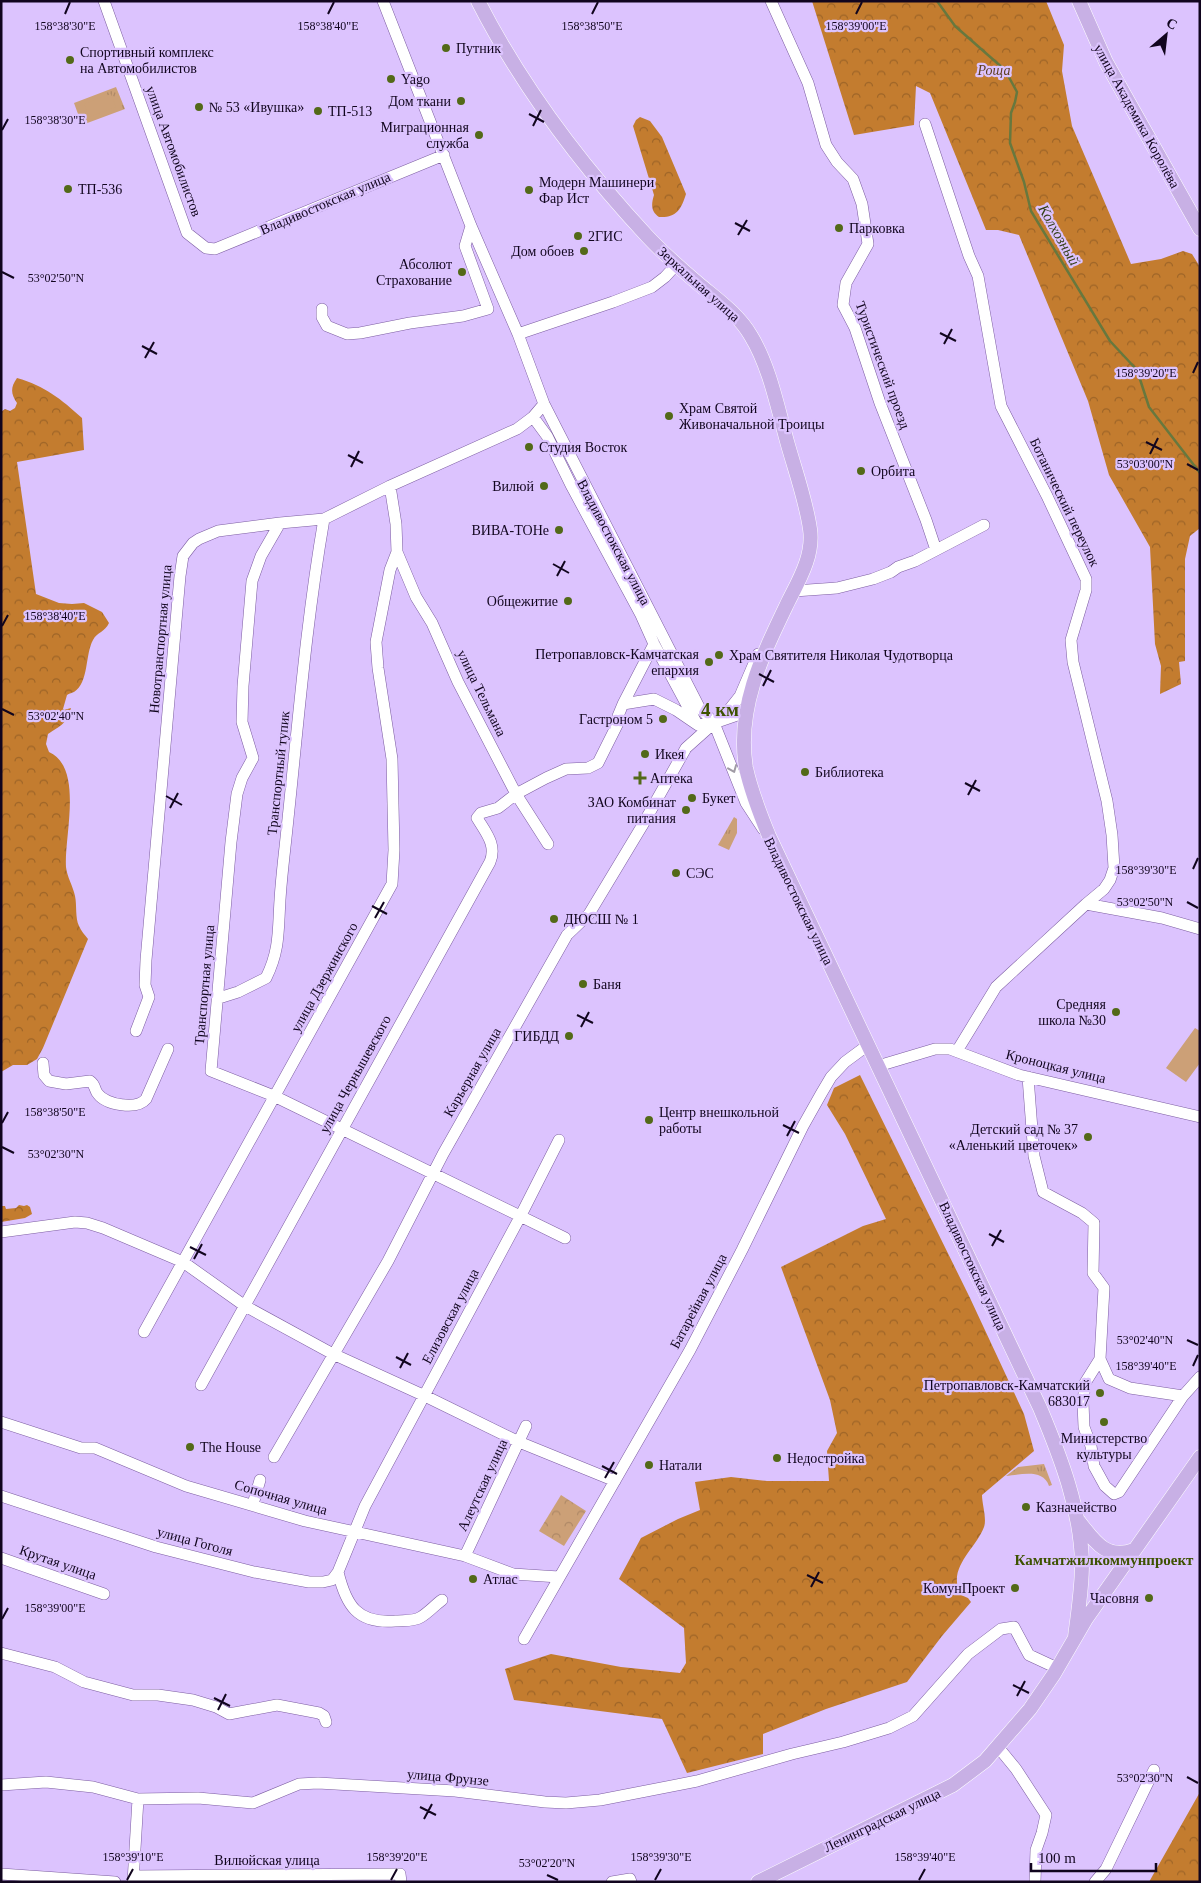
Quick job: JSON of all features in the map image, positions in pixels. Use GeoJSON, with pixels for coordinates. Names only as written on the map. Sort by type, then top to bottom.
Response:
{"type":"FeatureCollection","features":[{"type":"Feature","properties":{"kind":"main road","name":"Зеркальная улица"},"geometry":{"type":"LineString","coordinates":[[478,1],[513,65],[548,117],[607,191],[676,265],[740,320],[751,336],[765,367],[810,529],[807,560],[756,672],[746,712],[744,742],[746,768],[769,836]]}},
{"type":"Feature","properties":{"kind":"main road","name":"улица Академика Королёва"},"geometry":{"type":"LineString","coordinates":[[1079,1],[1089,27],[1113,76],[1200,229]]}},
{"type":"Feature","properties":{"kind":"main road","name":"Владивостокская улица"},"geometry":{"type":"LineString","coordinates":[[769,836],[1040,1408],[1060,1458],[1072,1495],[1082,1563],[1075,1637]]}},
{"type":"Feature","properties":{"kind":"main road","name":"Ленинградская улица"},"geometry":{"type":"LineString","coordinates":[[758,1882],[953,1784],[984,1761],[1030,1709],[1105,1591],[1200,1457]]}},
{"type":"Feature","properties":{"kind":"main road"},"geometry":{"type":"LineString","coordinates":[[1076,1519],[1097,1544],[1111,1553],[1123,1554],[1134,1550]]}},
{"type":"Feature","properties":{"kind":"main road"},"geometry":{"type":"LineString","coordinates":[[1081,1578],[1084,1587],[1090,1594],[1096,1595],[1105,1591]]}},
{"type":"Feature","properties":{"kind":"street","name":"улица Автомобилистов"},"geometry":{"type":"LineString","coordinates":[[104,1],[187,233],[206,248]]}},
{"type":"Feature","properties":{"kind":"street","name":"Владивостокская улица"},"geometry":{"type":"LineString","coordinates":[[383,1],[471,226],[518,334],[544,404],[699,707],[717,722],[746,803],[754,818],[769,836]]}},
{"type":"Feature","properties":{"kind":"street","name":"Туристический проезд"},"geometry":{"type":"LineString","coordinates":[[771,1],[808,83],[826,144],[837,162],[853,179],[862,204],[868,244],[846,284],[843,305],[855,328],[880,402],[936,550]]}},
{"type":"Feature","properties":{"kind":"street","name":"Ботанический переулок"},"geometry":{"type":"LineString","coordinates":[[925,124],[969,256],[978,276],[1001,406],[1047,496],[1086,579],[1086,590],[1071,640],[1073,662],[1107,801],[1114,868],[1110,880],[1104,889],[996,987],[957,1051]]}},
{"type":"Feature","properties":{"kind":"street","name":"Владивостокская улица"},"geometry":{"type":"LineString","coordinates":[[206,248],[215,249],[444,155]]}},
{"type":"Feature","properties":{"kind":"street"},"geometry":{"type":"LineString","coordinates":[[322,310],[322,317],[327,326],[347,334],[463,316],[488,309],[465,246],[471,226]]}},
{"type":"Feature","properties":{"kind":"street"},"geometry":{"type":"LineString","coordinates":[[518,334],[652,287],[676,265]]}},
{"type":"Feature","properties":{"kind":"street","name":"Новотранспортная улица"},"geometry":{"type":"LineString","coordinates":[[136,1031],[149,997],[145,985],[145,969],[182,559],[193,543],[218,531],[324,519],[390,486],[518,428],[533,417],[544,404]]}},
{"type":"Feature","properties":{"kind":"street"},"geometry":{"type":"LineString","coordinates":[[533,417],[547,436],[698,726]]}},
{"type":"Feature","properties":{"kind":"street","name":"улица Дзержинского"},"geometry":{"type":"LineString","coordinates":[[144,1332],[392,882],[394,850],[392,760],[378,668],[376,642],[390,570],[396,552],[396,524],[390,486]]}},
{"type":"Feature","properties":{"kind":"street","name":"Транспортный тупик"},"geometry":{"type":"LineString","coordinates":[[219,998],[238,992],[266,978],[277,949],[280,932],[280,900],[292,783],[295,731],[324,519]]}},
{"type":"Feature","properties":{"kind":"street","name":"Транспортная улица"},"geometry":{"type":"LineString","coordinates":[[280,523],[261,556],[252,581],[243,686],[242,722],[253,758],[242,778],[237,794],[212,1071],[274,1096],[565,1238]]}},
{"type":"Feature","properties":{"kind":"street"},"geometry":{"type":"LineString","coordinates":[[794,591],[836,588],[873,579],[915,561],[984,525]]}},
{"type":"Feature","properties":{"kind":"street","name":"улица Тельмана"},"geometry":{"type":"LineString","coordinates":[[396,552],[416,597],[432,623],[458,682],[516,794],[548,844]]}},
{"type":"Feature","properties":{"kind":"street","name":"Карьерная улица"},"geometry":{"type":"LineString","coordinates":[[274,1458],[388,1261],[432,1174],[567,934],[589,914],[686,748],[717,722],[740,696],[758,655],[773,635]]}},
{"type":"Feature","properties":{"kind":"street"},"geometry":{"type":"LineString","coordinates":[[516,794],[566,769],[588,768],[598,763],[618,723],[618,716],[623,704],[654,644]]}},
{"type":"Feature","properties":{"kind":"street"},"geometry":{"type":"LineString","coordinates":[[623,704],[654,699],[676,710],[698,726],[717,722]]}},
{"type":"Feature","properties":{"kind":"street","name":"Карьерная улица"},"geometry":{"type":"LineString","coordinates":[[717,722],[746,712]]}},
{"type":"Feature","properties":{"kind":"street","name":"улица Чернышевского"},"geometry":{"type":"LineString","coordinates":[[201,1386],[490,862],[493,854],[493,845],[477,818],[481,812],[498,808],[516,794]]}},
{"type":"Feature","properties":{"kind":"street"},"geometry":{"type":"LineString","coordinates":[[1086,904],[1162,918],[1200,929]]}},
{"type":"Feature","properties":{"kind":"street","name":"Батарейная улица"},"geometry":{"type":"LineString","coordinates":[[524,1639],[690,1350],[803,1126],[830,1078],[845,1062],[868,1046]]}},
{"type":"Feature","properties":{"kind":"street","name":"Кроноцкая улица"},"geometry":{"type":"LineString","coordinates":[[878,1066],[935,1049],[950,1048],[1028,1077],[1200,1117]]}},
{"type":"Feature","properties":{"kind":"street"},"geometry":{"type":"LineString","coordinates":[[43,1063],[44,1075],[49,1081],[66,1084],[90,1081],[94,1084],[101,1097],[118,1104],[134,1106],[143,1103],[150,1092],[168,1049]]}},
{"type":"Feature","properties":{"kind":"street"},"geometry":{"type":"LineString","coordinates":[[1028,1077],[1034,1156],[1043,1192],[1082,1213],[1094,1223],[1093,1273],[1104,1288],[1100,1359],[1109,1379],[1119,1385],[1130,1388],[1183,1396]]}},
{"type":"Feature","properties":{"kind":"street","name":"Елизовская улица"},"geometry":{"type":"LineString","coordinates":[[356,1531],[365,1506],[520,1217],[559,1140]]}},
{"type":"Feature","properties":{"kind":"street"},"geometry":{"type":"LineString","coordinates":[[1,1232],[67,1222],[87,1223],[103,1228],[183,1262],[245,1306],[333,1354],[519,1442],[615,1481]]}},
{"type":"Feature","properties":{"kind":"street"},"geometry":{"type":"LineString","coordinates":[[1100,1359],[1085,1383],[1083,1403],[1084,1427],[1091,1446],[1094,1466],[1106,1486],[1114,1494],[1120,1492],[1183,1396],[1200,1377]]}},
{"type":"Feature","properties":{"kind":"street","name":"Сопочная улица"},"geometry":{"type":"LineString","coordinates":[[1,1422],[81,1448],[95,1448],[186,1486],[253,1504],[305,1521],[465,1556],[514,1574],[558,1577]]}},
{"type":"Feature","properties":{"kind":"street","name":"Алеутская улица"},"geometry":{"type":"LineString","coordinates":[[465,1556],[526,1426]]}},
{"type":"Feature","properties":{"kind":"street"},"geometry":{"type":"LineString","coordinates":[[253,1504],[260,1480]]}},
{"type":"Feature","properties":{"kind":"street","name":"улица Гоголя"},"geometry":{"type":"LineString","coordinates":[[1,1496],[156,1547],[254,1572],[309,1582],[332,1580],[338,1572]]}},
{"type":"Feature","properties":{"kind":"street"},"geometry":{"type":"LineString","coordinates":[[356,1531],[338,1572],[348,1602],[354,1610],[367,1618],[382,1622],[413,1620],[420,1618],[442,1600]]}},
{"type":"Feature","properties":{"kind":"street","name":"Крутая улица"},"geometry":{"type":"LineString","coordinates":[[1,1558],[104,1594]]}},
{"type":"Feature","properties":{"kind":"street","name":"улица Фрунзе"},"geometry":{"type":"LineString","coordinates":[[1,1784],[46,1782],[84,1786],[138,1799],[198,1798],[253,1802],[299,1784],[318,1783],[454,1791],[545,1802],[580,1803],[697,1781],[889,1728],[913,1716],[968,1654],[1001,1629],[1014,1627],[1029,1655],[1057,1668]]}},
{"type":"Feature","properties":{"kind":"street"},"geometry":{"type":"LineString","coordinates":[[1,1653],[55,1667],[84,1682],[132,1695],[158,1695],[193,1700],[216,1707],[229,1714],[281,1706],[319,1713],[324,1716],[326,1722]]}},
{"type":"Feature","properties":{"kind":"street"},"geometry":{"type":"LineString","coordinates":[[998,1747],[1016,1768],[1046,1815],[1036,1850],[1035,1882]]}},
{"type":"Feature","properties":{"kind":"street"},"geometry":{"type":"LineString","coordinates":[[1095,1882],[1106,1869],[1154,1770]]}},
{"type":"Feature","properties":{"kind":"street"},"geometry":{"type":"LineString","coordinates":[[133,1879],[138,1799]]}},
{"type":"Feature","properties":{"kind":"street"},"geometry":{"type":"LineString","coordinates":[[1,1874],[115,1882]]}},
{"type":"Feature","properties":{"kind":"street","name":"Вилюйская улица"},"geometry":{"type":"LineString","coordinates":[[133,1879],[400,1878]]}},
{"type":"Feature","properties":{"kind":"street"},"geometry":{"type":"LineString","coordinates":[[612,1882],[630,1879],[632,1882]]}},
{"type":"Feature","properties":{"kind":"green space","name":"Роща"},"geometry":{"type":"Polygon","coordinates":[[[812,1],[1046,1],[1064,45],[1062,71],[1072,126],[1131,264],[1161,259],[1183,251],[1192,254],[1200,267],[1200,528],[1190,536],[1185,559],[1185,661],[1179,662],[1181,684],[1160,694],[1161,666],[1155,644],[1150,547],[1109,475],[1088,401],[1019,235],[998,230],[986,230],[930,93],[916,86],[914,125],[854,135],[812,1]]]}},
{"type":"Feature","properties":{"kind":"green space"},"geometry":{"type":"Polygon","coordinates":[[[116,87],[125,109],[82,125],[74,103],[116,87]]]}},
{"type":"Feature","properties":{"kind":"green space"},"geometry":{"type":"Polygon","coordinates":[[[111,94],[116,107],[89,117],[84,104],[111,94]]]}},
{"type":"Feature","properties":{"kind":"green space"},"geometry":{"type":"Polygon","coordinates":[[[640,117],[650,121],[662,137],[686,194],[680,209],[670,216],[659,217],[653,210],[654,195],[633,126],[640,117]]]}},
{"type":"Feature","properties":{"kind":"green space"},"geometry":{"type":"Polygon","coordinates":[[[17,378],[36,385],[52,394],[82,418],[84,450],[17,462],[36,594],[59,603],[84,603],[102,612],[109,623],[93,640],[79,688],[67,695],[63,709],[71,708],[67,718],[48,734],[46,744],[49,752],[60,760],[66,772],[70,804],[66,867],[75,896],[78,923],[88,939],[37,1059],[27,1065],[13,1065],[1,1072],[1,412],[5,409],[10,411],[15,408],[17,403],[12,391],[17,378]]]}},
{"type":"Feature","properties":{"kind":"green space"},"geometry":{"type":"Polygon","coordinates":[[[734,817],[737,819],[737,833],[729,850],[718,845],[734,817]]]}},
{"type":"Feature","properties":{"kind":"green space"},"geometry":{"type":"Polygon","coordinates":[[[1195,1028],[1200,1031],[1200,1063],[1186,1082],[1166,1068],[1195,1028]]]}},
{"type":"Feature","properties":{"kind":"green space"},"geometry":{"type":"Polygon","coordinates":[[[860,1075],[970,1298],[1024,1414],[1034,1451],[982,1495],[984,1527],[964,1559],[957,1576],[957,1585],[961,1595],[968,1598],[971,1602],[907,1682],[826,1709],[763,1734],[763,1754],[687,1773],[662,1719],[514,1700],[505,1669],[551,1654],[621,1667],[680,1673],[686,1663],[684,1628],[619,1579],[641,1538],[700,1510],[695,1482],[731,1477],[767,1481],[829,1481],[827,1451],[837,1433],[830,1400],[781,1267],[863,1226],[886,1219],[845,1134],[827,1105],[834,1088],[860,1075]]]}},
{"type":"Feature","properties":{"kind":"green space"},"geometry":{"type":"Polygon","coordinates":[[[19,1205],[30,1207],[32,1214],[25,1218],[1,1222],[1,1206],[5,1206],[6,1209],[16,1208],[19,1205]]]}},
{"type":"Feature","properties":{"kind":"green space"},"geometry":{"type":"Polygon","coordinates":[[[1044,1464],[1052,1485],[1049,1486],[1046,1480],[1036,1475],[1006,1476],[1018,1467],[1044,1464]]]}},
{"type":"Feature","properties":{"kind":"green space"},"geometry":{"type":"Polygon","coordinates":[[[561,1495],[586,1511],[564,1546],[539,1531],[561,1495]]]}},
{"type":"Feature","properties":{"kind":"green space"},"geometry":{"type":"Polygon","coordinates":[[[1200,1792],[1200,1882],[1149,1882],[1200,1792]]]}},
{"type":"Feature","properties":{"kind":"waterway","name":"Колхозный"},"geometry":{"type":"LineString","coordinates":[[937,1],[955,26],[1005,70],[1017,92],[1011,113],[1010,143],[1024,182],[1031,211],[1110,341],[1137,370],[1149,407],[1200,473]]}},
{"type":"Feature","properties":{"kind":"place","name":"Путник"},"geometry":{"type":"Point","coordinates":[446,48]}},
{"type":"Feature","properties":{"kind":"place","name":"Спортивный комплекс на Автомобилистов"},"geometry":{"type":"Point","coordinates":[70,60]}},
{"type":"Feature","properties":{"kind":"place","name":"Yago"},"geometry":{"type":"Point","coordinates":[391,79]}},
{"type":"Feature","properties":{"kind":"place","name":"Дом ткани"},"geometry":{"type":"Point","coordinates":[461,101]}},
{"type":"Feature","properties":{"kind":"place","name":"№ 53 «Ивушка»"},"geometry":{"type":"Point","coordinates":[199,107]}},
{"type":"Feature","properties":{"kind":"place","name":"ТП-513"},"geometry":{"type":"Point","coordinates":[318,111]}},
{"type":"Feature","properties":{"kind":"place","name":"Миграционная служба"},"geometry":{"type":"Point","coordinates":[479,135]}},
{"type":"Feature","properties":{"kind":"place","name":"ТП-536"},"geometry":{"type":"Point","coordinates":[68,189]}},
{"type":"Feature","properties":{"kind":"place","name":"Модерн Машинери Фар Ист"},"geometry":{"type":"Point","coordinates":[529,190]}},
{"type":"Feature","properties":{"kind":"place","name":"Парковка"},"geometry":{"type":"Point","coordinates":[839,228]}},
{"type":"Feature","properties":{"kind":"place","name":"2ГИС"},"geometry":{"type":"Point","coordinates":[578,236]}},
{"type":"Feature","properties":{"kind":"place","name":"Дом обоев"},"geometry":{"type":"Point","coordinates":[584,251]}},
{"type":"Feature","properties":{"kind":"place","name":"Абсолют Страхование"},"geometry":{"type":"Point","coordinates":[462,272]}},
{"type":"Feature","properties":{"kind":"place","name":"Храм Святой Живоначальной Троицы"},"geometry":{"type":"Point","coordinates":[669,416]}},
{"type":"Feature","properties":{"kind":"place","name":"Студия Восток"},"geometry":{"type":"Point","coordinates":[529,447]}},
{"type":"Feature","properties":{"kind":"place","name":"Орбита"},"geometry":{"type":"Point","coordinates":[861,471]}},
{"type":"Feature","properties":{"kind":"place","name":"Вилюй"},"geometry":{"type":"Point","coordinates":[544,486]}},
{"type":"Feature","properties":{"kind":"place","name":"ВИВА-ТОНе"},"geometry":{"type":"Point","coordinates":[559,530]}},
{"type":"Feature","properties":{"kind":"place","name":"Общежитие"},"geometry":{"type":"Point","coordinates":[568,601]}},
{"type":"Feature","properties":{"kind":"place","name":"Храм Святителя Николая Чудотворца"},"geometry":{"type":"Point","coordinates":[719,655]}},
{"type":"Feature","properties":{"kind":"place","name":"Петропавловск-Камчатская епархия"},"geometry":{"type":"Point","coordinates":[709,662]}},
{"type":"Feature","properties":{"kind":"place","name":"Гастроном 5"},"geometry":{"type":"Point","coordinates":[663,719]}},
{"type":"Feature","properties":{"kind":"place","name":"Икея"},"geometry":{"type":"Point","coordinates":[645,754]}},
{"type":"Feature","properties":{"kind":"place","name":"Библиотека"},"geometry":{"type":"Point","coordinates":[805,772]}},
{"type":"Feature","properties":{"kind":"place","name":"Аптека"},"geometry":{"type":"Point","coordinates":[640,778]}},
{"type":"Feature","properties":{"kind":"place","name":"Букет"},"geometry":{"type":"Point","coordinates":[692,798]}},
{"type":"Feature","properties":{"kind":"place","name":"ЗАО Комбинат питания"},"geometry":{"type":"Point","coordinates":[686,810]}},
{"type":"Feature","properties":{"kind":"place","name":"СЭС"},"geometry":{"type":"Point","coordinates":[676,873]}},
{"type":"Feature","properties":{"kind":"place","name":"ДЮСШ № 1"},"geometry":{"type":"Point","coordinates":[554,919]}},
{"type":"Feature","properties":{"kind":"place","name":"Баня"},"geometry":{"type":"Point","coordinates":[583,984]}},
{"type":"Feature","properties":{"kind":"place","name":"Средняя школа №30"},"geometry":{"type":"Point","coordinates":[1116,1012]}},
{"type":"Feature","properties":{"kind":"place","name":"ГИБДД"},"geometry":{"type":"Point","coordinates":[569,1036]}},
{"type":"Feature","properties":{"kind":"place","name":"Центр внешкольной работы"},"geometry":{"type":"Point","coordinates":[649,1120]}},
{"type":"Feature","properties":{"kind":"place","name":"Детский сад № 37 «Аленький цветочек»"},"geometry":{"type":"Point","coordinates":[1088,1137]}},
{"type":"Feature","properties":{"kind":"place","name":"Петропавловск-Камчатский 683017"},"geometry":{"type":"Point","coordinates":[1100,1393]}},
{"type":"Feature","properties":{"kind":"place","name":"Министерство культуры"},"geometry":{"type":"Point","coordinates":[1104,1422]}},
{"type":"Feature","properties":{"kind":"place","name":"The House"},"geometry":{"type":"Point","coordinates":[190,1447]}},
{"type":"Feature","properties":{"kind":"place","name":"Недостройка"},"geometry":{"type":"Point","coordinates":[777,1458]}},
{"type":"Feature","properties":{"kind":"place","name":"Натали"},"geometry":{"type":"Point","coordinates":[649,1465]}},
{"type":"Feature","properties":{"kind":"place","name":"Казначейство"},"geometry":{"type":"Point","coordinates":[1026,1507]}},
{"type":"Feature","properties":{"kind":"place","name":"Атлас"},"geometry":{"type":"Point","coordinates":[473,1579]}},
{"type":"Feature","properties":{"kind":"place","name":"КомунПроект"},"geometry":{"type":"Point","coordinates":[1015,1588]}},
{"type":"Feature","properties":{"kind":"place","name":"Часовня"},"geometry":{"type":"Point","coordinates":[1149,1598]}},
{"type":"Feature","properties":{"kind":"district","name":"4 км"},"geometry":{"type":"Point","coordinates":[720,709]}},
{"type":"Feature","properties":{"kind":"district","name":"Камчатжилкоммунпроект"},"geometry":{"type":"Point","coordinates":[1104,1560]}}]}
